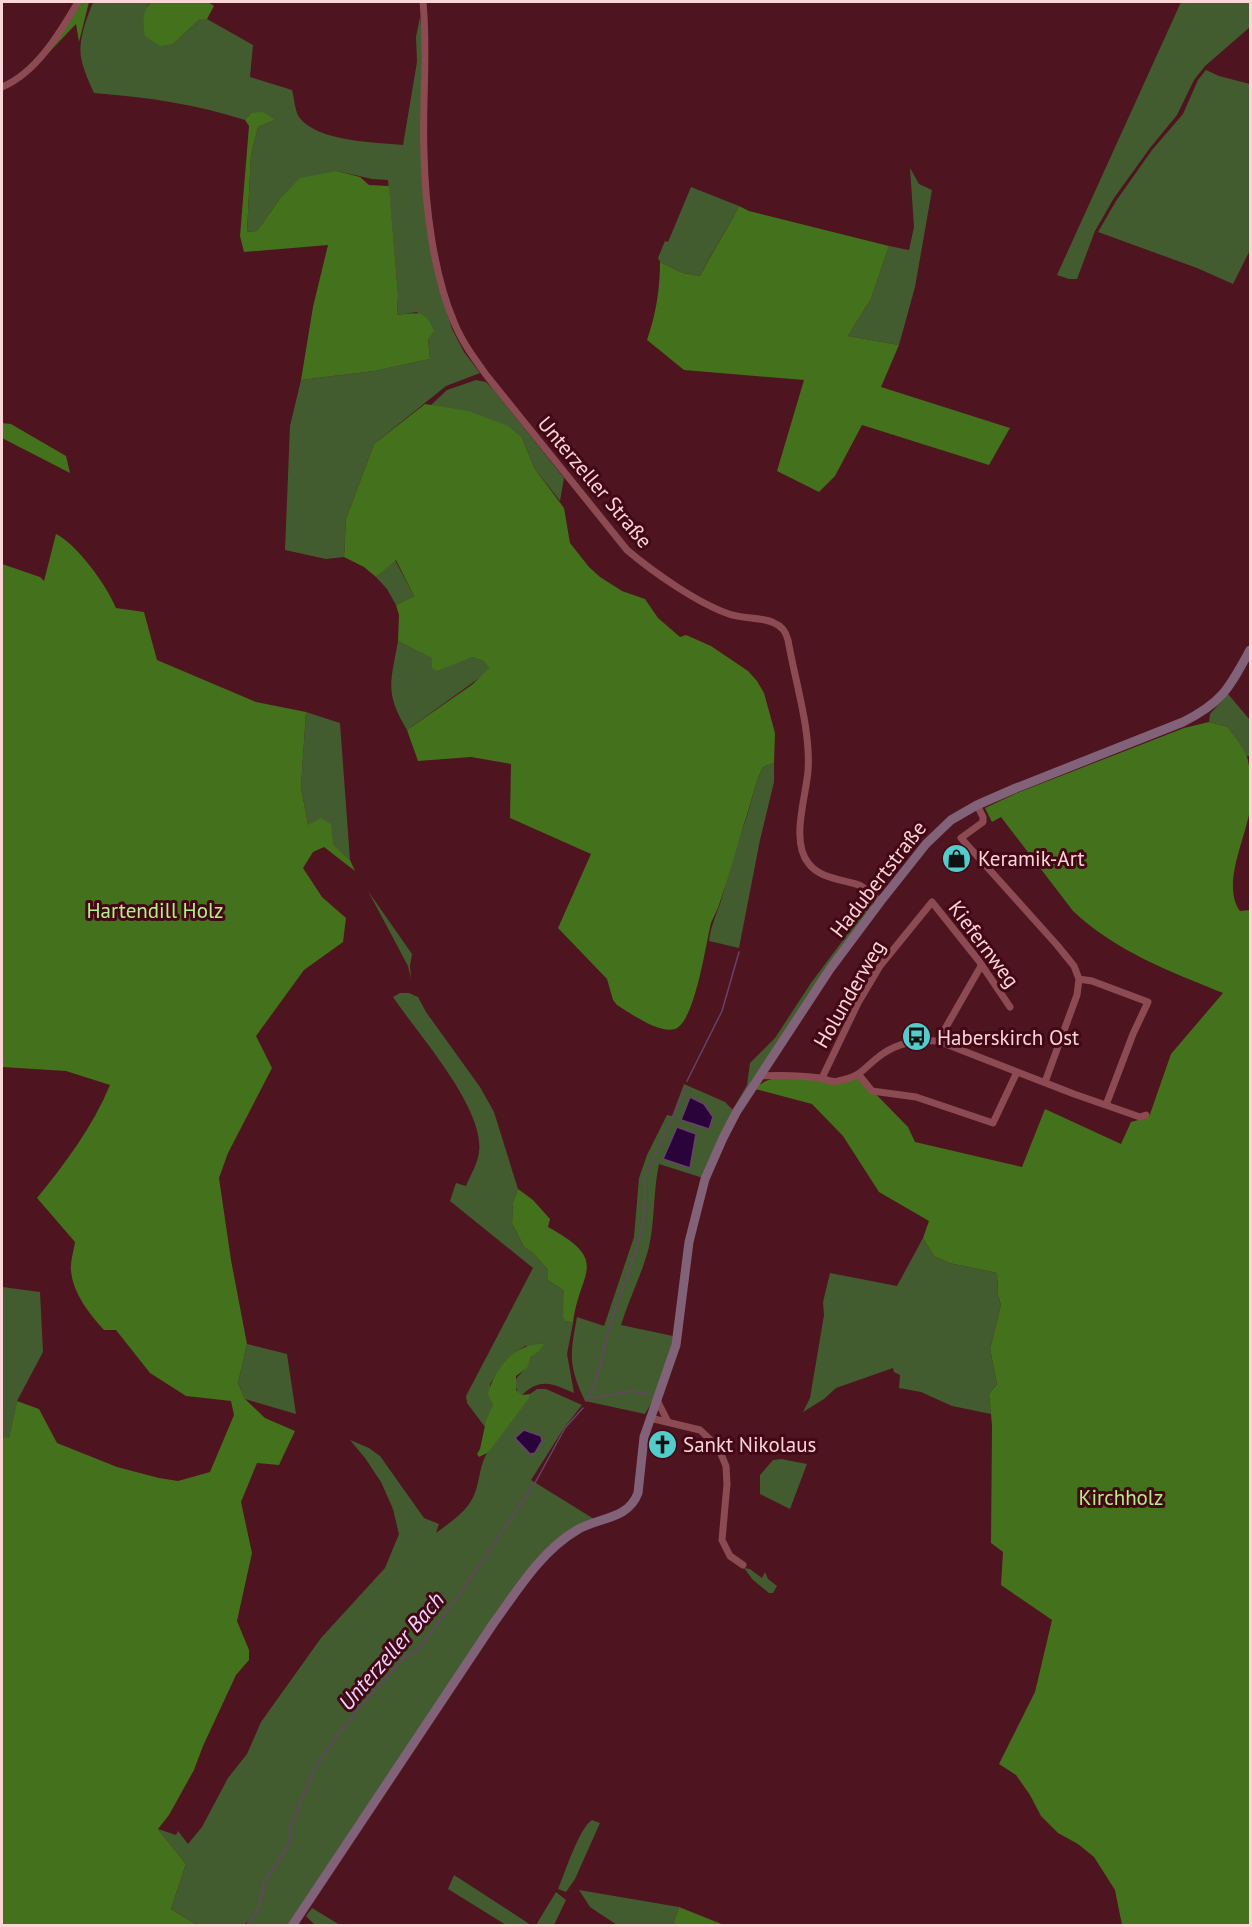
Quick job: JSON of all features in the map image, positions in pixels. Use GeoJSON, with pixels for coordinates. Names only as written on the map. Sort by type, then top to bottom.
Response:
{"type":"FeatureCollection","features":[{"type":"Feature","properties":{"kind":"street"},"geometry":{"type":"LineString","coordinates":[[2,87],[14,81],[28,69],[66,22],[78,2]]}},
{"type":"Feature","properties":{"kind":"street","name":"Unterzeller Straße"},"geometry":{"type":"LineString","coordinates":[[423,2],[426,64],[423,150],[426,196],[443,290],[453,321],[466,348],[627,550],[651,570],[724,612],[740,618],[771,621],[784,629],[809,753],[800,832],[802,852],[808,864],[821,874],[862,886],[880,902]]}},
{"type":"Feature","properties":{"kind":"street","name":"Hadubertstraße"},"geometry":{"type":"LineString","coordinates":[[292,1926],[493,1623],[523,1582],[546,1555],[564,1539],[594,1522],[628,1510],[635,1500],[638,1493],[644,1437],[676,1345],[693,1220],[705,1179],[723,1138],[759,1076],[831,969],[880,902],[938,831],[951,820],[977,805],[1183,722],[1204,711],[1226,691],[1251,650]]}},
{"type":"Feature","properties":{"kind":"street"},"geometry":{"type":"LineString","coordinates":[[977,805],[983,822],[961,838],[1057,945],[1074,966],[1079,979],[1077,995],[1045,1083]]}},
{"type":"Feature","properties":{"kind":"street","name":"Kiefernweg"},"geometry":{"type":"LineString","coordinates":[[932,902],[959,934],[1010,1007]]}},
{"type":"Feature","properties":{"kind":"street","name":"Holunderweg"},"geometry":{"type":"LineString","coordinates":[[822,1078],[858,1003],[880,966],[932,902]]}},
{"type":"Feature","properties":{"kind":"street"},"geometry":{"type":"LineString","coordinates":[[938,1041],[981,966]]}},
{"type":"Feature","properties":{"kind":"street"},"geometry":{"type":"LineString","coordinates":[[1079,979],[1092,981],[1148,1002],[1133,1034],[1106,1105]]}},
{"type":"Feature","properties":{"kind":"street"},"geometry":{"type":"LineString","coordinates":[[759,1076],[822,1078],[834,1082],[859,1075],[880,1056],[899,1045],[918,1040],[938,1041],[1106,1105],[1140,1117],[1146,1115]]}},
{"type":"Feature","properties":{"kind":"street"},"geometry":{"type":"LineString","coordinates":[[859,1075],[872,1091],[916,1097],[993,1123],[1017,1072]]}},
{"type":"Feature","properties":{"kind":"street"},"geometry":{"type":"LineString","coordinates":[[657,1400],[668,1422]]}},
{"type":"Feature","properties":{"kind":"street"},"geometry":{"type":"LineString","coordinates":[[650,1418],[700,1430],[718,1447],[726,1466],[727,1484],[722,1540],[730,1556],[743,1565]]}},
{"type":"Feature","properties":{"kind":"green space"},"geometry":{"type":"Polygon","coordinates":[[[80,2],[89,2],[79,42],[76,24],[34,68],[80,2]]]}},
{"type":"Feature","properties":{"kind":"green space"},"geometry":{"type":"Polygon","coordinates":[[[93,2],[151,2],[147,6],[173,44],[200,19],[207,19],[253,45],[250,77],[292,90],[299,117],[307,125],[332,136],[403,145],[417,62],[416,37],[420,17],[422,35],[421,144],[442,294],[452,329],[464,352],[480,373],[446,386],[374,444],[346,519],[344,557],[326,559],[285,550],[290,426],[301,380],[374,371],[430,359],[428,339],[417,312],[397,315],[398,294],[388,180],[337,171],[279,200],[257,231],[247,232],[251,155],[258,127],[275,120],[251,113],[245,120],[170,102],[94,93],[83,66],[80,50],[93,2]]]}},
{"type":"Feature","properties":{"kind":"green space"},"geometry":{"type":"Polygon","coordinates":[[[151,2],[208,2],[214,6],[207,19],[200,19],[173,44],[160,46],[145,36],[144,18],[151,2]]]}},
{"type":"Feature","properties":{"kind":"green space"},"geometry":{"type":"Polygon","coordinates":[[[1181,2],[1250,2],[1250,27],[1205,66],[1194,80],[1177,115],[1114,198],[1095,231],[1077,279],[1057,275],[1181,2]]]}},
{"type":"Feature","properties":{"kind":"green space"},"geometry":{"type":"Polygon","coordinates":[[[1206,70],[1250,84],[1250,250],[1233,284],[1197,268],[1098,232],[1116,201],[1152,150],[1183,114],[1198,80],[1206,70]]]}},
{"type":"Feature","properties":{"kind":"green space"},"geometry":{"type":"Polygon","coordinates":[[[263,112],[275,120],[258,127],[251,155],[247,232],[257,231],[279,200],[300,178],[337,171],[360,177],[369,185],[389,186],[398,294],[397,315],[415,313],[428,319],[434,331],[428,339],[430,359],[374,371],[301,380],[313,307],[328,245],[244,252],[240,236],[249,126],[245,120],[251,113],[263,112]]]}},
{"type":"Feature","properties":{"kind":"green space"},"geometry":{"type":"Polygon","coordinates":[[[910,168],[919,184],[932,190],[915,287],[899,345],[848,336],[871,299],[889,246],[909,250],[914,227],[910,168]]]}},
{"type":"Feature","properties":{"kind":"green space"},"geometry":{"type":"Polygon","coordinates":[[[691,187],[739,206],[700,276],[683,273],[660,262],[658,258],[665,241],[668,242],[691,187]]]}},
{"type":"Feature","properties":{"kind":"green space"},"geometry":{"type":"Polygon","coordinates":[[[739,206],[749,211],[889,246],[871,299],[848,336],[899,345],[881,387],[1010,428],[989,465],[862,425],[835,476],[819,492],[777,471],[804,380],[684,370],[647,340],[657,301],[660,262],[683,273],[700,276],[739,206]]]}},
{"type":"Feature","properties":{"kind":"green space"},"geometry":{"type":"Polygon","coordinates":[[[476,380],[486,382],[493,389],[564,478],[560,501],[535,469],[522,438],[431,405],[447,390],[476,380]]]}},
{"type":"Feature","properties":{"kind":"green space"},"geometry":{"type":"Polygon","coordinates":[[[425,404],[468,411],[508,426],[522,438],[535,469],[564,508],[570,543],[589,567],[622,591],[645,599],[658,618],[680,637],[686,635],[711,646],[748,671],[764,693],[775,733],[774,763],[763,767],[757,781],[723,892],[711,923],[694,998],[682,1023],[675,1029],[668,1030],[653,1026],[617,1005],[613,1000],[607,979],[558,928],[591,854],[510,818],[511,764],[471,757],[418,761],[407,730],[473,684],[489,668],[483,661],[472,657],[437,671],[432,668],[432,658],[398,641],[399,615],[396,605],[414,596],[396,560],[376,577],[364,567],[344,557],[346,519],[374,444],[425,404]]]}},
{"type":"Feature","properties":{"kind":"green space"},"geometry":{"type":"Polygon","coordinates":[[[2,423],[11,424],[66,456],[70,473],[2,438],[2,423]]]}},
{"type":"Feature","properties":{"kind":"green space","name":"Hartendill Holz"},"geometry":{"type":"Polygon","coordinates":[[[56,534],[82,556],[106,589],[116,608],[144,612],[157,660],[256,702],[306,712],[301,787],[308,825],[321,818],[331,824],[333,845],[350,860],[355,871],[324,847],[313,852],[303,868],[322,897],[346,918],[343,942],[304,970],[256,1036],[272,1068],[228,1153],[219,1178],[231,1260],[247,1344],[238,1383],[245,1399],[265,1418],[295,1431],[279,1465],[257,1463],[241,1502],[252,1553],[237,1621],[249,1650],[249,1660],[236,1675],[194,1770],[169,1815],[158,1829],[186,1864],[171,1909],[197,1925],[2,1925],[2,1437],[9,1438],[17,1401],[39,1409],[57,1443],[117,1467],[178,1481],[210,1472],[234,1415],[231,1401],[186,1396],[150,1373],[116,1330],[104,1330],[88,1311],[72,1279],[71,1267],[75,1242],[37,1198],[78,1144],[110,1085],[66,1071],[2,1067],[2,564],[40,577],[44,581],[56,534]]]}},
{"type":"Feature","properties":{"kind":"green space"},"geometry":{"type":"Polygon","coordinates":[[[395,560],[414,596],[396,605],[387,589],[376,577],[395,560]]]}},
{"type":"Feature","properties":{"kind":"green space"},"geometry":{"type":"Polygon","coordinates":[[[398,641],[433,658],[462,660],[472,657],[483,661],[489,671],[407,730],[395,706],[391,687],[398,641]]]}},
{"type":"Feature","properties":{"kind":"green space"},"geometry":{"type":"Polygon","coordinates":[[[1228,694],[1250,720],[1250,756],[1247,756],[1228,727],[1209,722],[1210,714],[1228,694]]]}},
{"type":"Feature","properties":{"kind":"green space"},"geometry":{"type":"Polygon","coordinates":[[[306,712],[340,723],[350,860],[308,825],[301,787],[306,712]]]}},
{"type":"Feature","properties":{"kind":"green space","name":"Kirchholz"},"geometry":{"type":"Polygon","coordinates":[[[1209,722],[1228,727],[1246,754],[1251,789],[1248,821],[1236,861],[1233,888],[1240,911],[1250,910],[1250,1925],[1122,1925],[1115,1890],[1094,1857],[1078,1844],[1058,1833],[1041,1816],[1016,1775],[999,1764],[1035,1692],[1052,1620],[1001,1585],[1003,1552],[991,1543],[992,1425],[989,1394],[997,1384],[990,1349],[1001,1305],[997,1273],[949,1263],[934,1256],[923,1238],[929,1221],[879,1192],[843,1136],[812,1104],[755,1089],[762,1083],[777,1078],[835,1080],[859,1077],[908,1127],[915,1142],[1022,1167],[1045,1109],[1121,1144],[1131,1122],[1149,1117],[1171,1054],[1223,993],[1144,959],[1107,938],[1090,925],[1073,911],[1001,817],[992,822],[985,808],[1017,793],[1184,728],[1209,722]]]}},
{"type":"Feature","properties":{"kind":"green space"},"geometry":{"type":"Polygon","coordinates":[[[774,763],[774,782],[739,948],[709,941],[758,779],[763,767],[774,763]]]}},
{"type":"Feature","properties":{"kind":"green space"},"geometry":{"type":"Polygon","coordinates":[[[368,891],[412,954],[411,979],[408,966],[368,891]]]}},
{"type":"Feature","properties":{"kind":"green space"},"geometry":{"type":"Polygon","coordinates":[[[871,896],[873,902],[871,909],[736,1104],[747,1085],[750,1063],[775,1038],[811,983],[867,908],[871,896]]]}},
{"type":"Feature","properties":{"kind":"green space"},"geometry":{"type":"Polygon","coordinates":[[[400,993],[409,993],[418,997],[426,1012],[480,1087],[494,1112],[518,1189],[513,1202],[512,1223],[524,1247],[533,1253],[548,1270],[548,1280],[564,1291],[566,1321],[573,1323],[567,1354],[574,1393],[560,1387],[541,1384],[522,1395],[519,1394],[515,1385],[517,1377],[545,1342],[535,1346],[525,1346],[502,1366],[490,1384],[493,1404],[485,1427],[467,1403],[466,1396],[533,1268],[450,1201],[456,1183],[466,1186],[476,1165],[479,1152],[478,1134],[461,1093],[393,997],[400,993]]]}},
{"type":"Feature","properties":{"kind":"green space"},"geometry":{"type":"Polygon","coordinates":[[[684,1084],[725,1102],[733,1110],[703,1178],[659,1164],[649,1247],[621,1325],[673,1336],[663,1376],[645,1414],[585,1401],[573,1369],[573,1341],[577,1317],[604,1326],[634,1237],[639,1178],[647,1155],[667,1115],[672,1116],[684,1084]]]}},
{"type":"Feature","properties":{"kind":"green space"},"geometry":{"type":"Polygon","coordinates":[[[518,1189],[533,1200],[550,1219],[548,1227],[580,1249],[586,1259],[585,1279],[576,1305],[573,1323],[566,1321],[563,1317],[564,1291],[548,1280],[548,1270],[533,1253],[524,1247],[512,1223],[513,1202],[518,1189]]]}},
{"type":"Feature","properties":{"kind":"green space"},"geometry":{"type":"Polygon","coordinates":[[[923,1238],[934,1256],[949,1263],[997,1273],[1001,1305],[990,1349],[997,1384],[989,1394],[991,1414],[952,1406],[921,1392],[899,1388],[900,1375],[894,1372],[893,1368],[836,1388],[824,1399],[803,1412],[810,1398],[824,1315],[823,1302],[830,1273],[897,1286],[923,1238]]]}},
{"type":"Feature","properties":{"kind":"green space"},"geometry":{"type":"Polygon","coordinates":[[[2,1287],[40,1292],[43,1352],[17,1401],[9,1439],[2,1437],[2,1287]]]}},
{"type":"Feature","properties":{"kind":"green space"},"geometry":{"type":"Polygon","coordinates":[[[546,1342],[531,1357],[527,1368],[516,1376],[516,1390],[522,1395],[530,1394],[529,1398],[489,1452],[479,1457],[477,1454],[493,1404],[488,1394],[496,1374],[517,1351],[546,1342]]]}},
{"type":"Feature","properties":{"kind":"green space"},"geometry":{"type":"Polygon","coordinates":[[[247,1344],[287,1354],[296,1414],[245,1399],[238,1383],[247,1344]]]}},
{"type":"Feature","properties":{"kind":"green space"},"geometry":{"type":"Polygon","coordinates":[[[537,1389],[546,1389],[582,1405],[564,1428],[531,1480],[594,1519],[563,1536],[452,1679],[289,1925],[246,1925],[248,1921],[244,1925],[197,1925],[171,1909],[186,1864],[158,1829],[176,1835],[178,1831],[188,1844],[202,1827],[228,1778],[247,1754],[261,1722],[321,1638],[385,1568],[399,1534],[393,1509],[381,1482],[350,1440],[369,1448],[380,1456],[424,1518],[439,1524],[436,1533],[460,1514],[469,1503],[476,1490],[487,1453],[530,1394],[537,1389]]]}},
{"type":"Feature","properties":{"kind":"green space"},"geometry":{"type":"Polygon","coordinates":[[[781,1459],[807,1464],[790,1509],[760,1494],[760,1475],[773,1460],[781,1459]]]}},
{"type":"Feature","properties":{"kind":"green space"},"geometry":{"type":"Polygon","coordinates":[[[744,1568],[750,1569],[762,1578],[765,1572],[768,1579],[777,1586],[773,1593],[769,1593],[753,1580],[744,1568]]]}},
{"type":"Feature","properties":{"kind":"green space"},"geometry":{"type":"Polygon","coordinates":[[[592,1820],[600,1823],[575,1879],[566,1892],[558,1889],[577,1841],[592,1820]]]}},
{"type":"Feature","properties":{"kind":"green space"},"geometry":{"type":"Polygon","coordinates":[[[454,1875],[531,1925],[506,1925],[448,1889],[454,1875]]]}},
{"type":"Feature","properties":{"kind":"green space"},"geometry":{"type":"Polygon","coordinates":[[[579,1890],[679,1907],[673,1925],[617,1925],[590,1907],[579,1890]]]}},
{"type":"Feature","properties":{"kind":"green space"},"geometry":{"type":"Polygon","coordinates":[[[556,1892],[566,1900],[554,1925],[536,1925],[556,1892]]]}},
{"type":"Feature","properties":{"kind":"green space"},"geometry":{"type":"Polygon","coordinates":[[[679,1907],[724,1925],[673,1925],[679,1907]]]}},
{"type":"Feature","properties":{"kind":"green space"},"geometry":{"type":"Polygon","coordinates":[[[312,1908],[340,1925],[315,1925],[306,1916],[312,1908]]]}},
{"type":"Feature","properties":{"kind":"shaded area"},"geometry":{"type":"Polygon","coordinates":[[[690,1097],[704,1104],[713,1117],[709,1129],[681,1120],[690,1097]]]}},
{"type":"Feature","properties":{"kind":"shaded area"},"geometry":{"type":"Polygon","coordinates":[[[677,1127],[696,1134],[690,1168],[663,1159],[677,1127]]]}},
{"type":"Feature","properties":{"kind":"shaded area"},"geometry":{"type":"Polygon","coordinates":[[[524,1430],[541,1436],[542,1441],[535,1453],[530,1454],[515,1438],[524,1430]]]}},
{"type":"Feature","properties":{"kind":"waterway","name":"Unterzeller Bach"},"geometry":{"type":"LineString","coordinates":[[687,1081],[722,1011],[739,952]]}},
{"type":"Feature","properties":{"kind":"waterway","name":"Unterzeller Bach"},"geometry":{"type":"LineString","coordinates":[[586,1401],[598,1374],[610,1325],[640,1235],[645,1198],[645,1177],[686,1088]]}},
{"type":"Feature","properties":{"kind":"waterway"},"geometry":{"type":"LineString","coordinates":[[589,1397],[631,1391],[650,1394]]}},
{"type":"Feature","properties":{"kind":"waterway","name":"Unterzeller Bach"},"geometry":{"type":"LineString","coordinates":[[246,1926],[259,1908],[264,1883],[287,1847],[291,1834],[289,1830],[317,1765],[359,1709],[406,1656],[416,1652],[457,1598],[535,1483],[565,1428],[583,1408]]}},
{"type":"Feature","properties":{"kind":"place","name":"Keramik-Art"},"geometry":{"type":"Point","coordinates":[957,858]}},
{"type":"Feature","properties":{"kind":"place","name":"Haberskirch Ost"},"geometry":{"type":"Point","coordinates":[916,1037]}},
{"type":"Feature","properties":{"kind":"place","name":"Sankt Nikolaus"},"geometry":{"type":"Point","coordinates":[662,1444]}}]}
